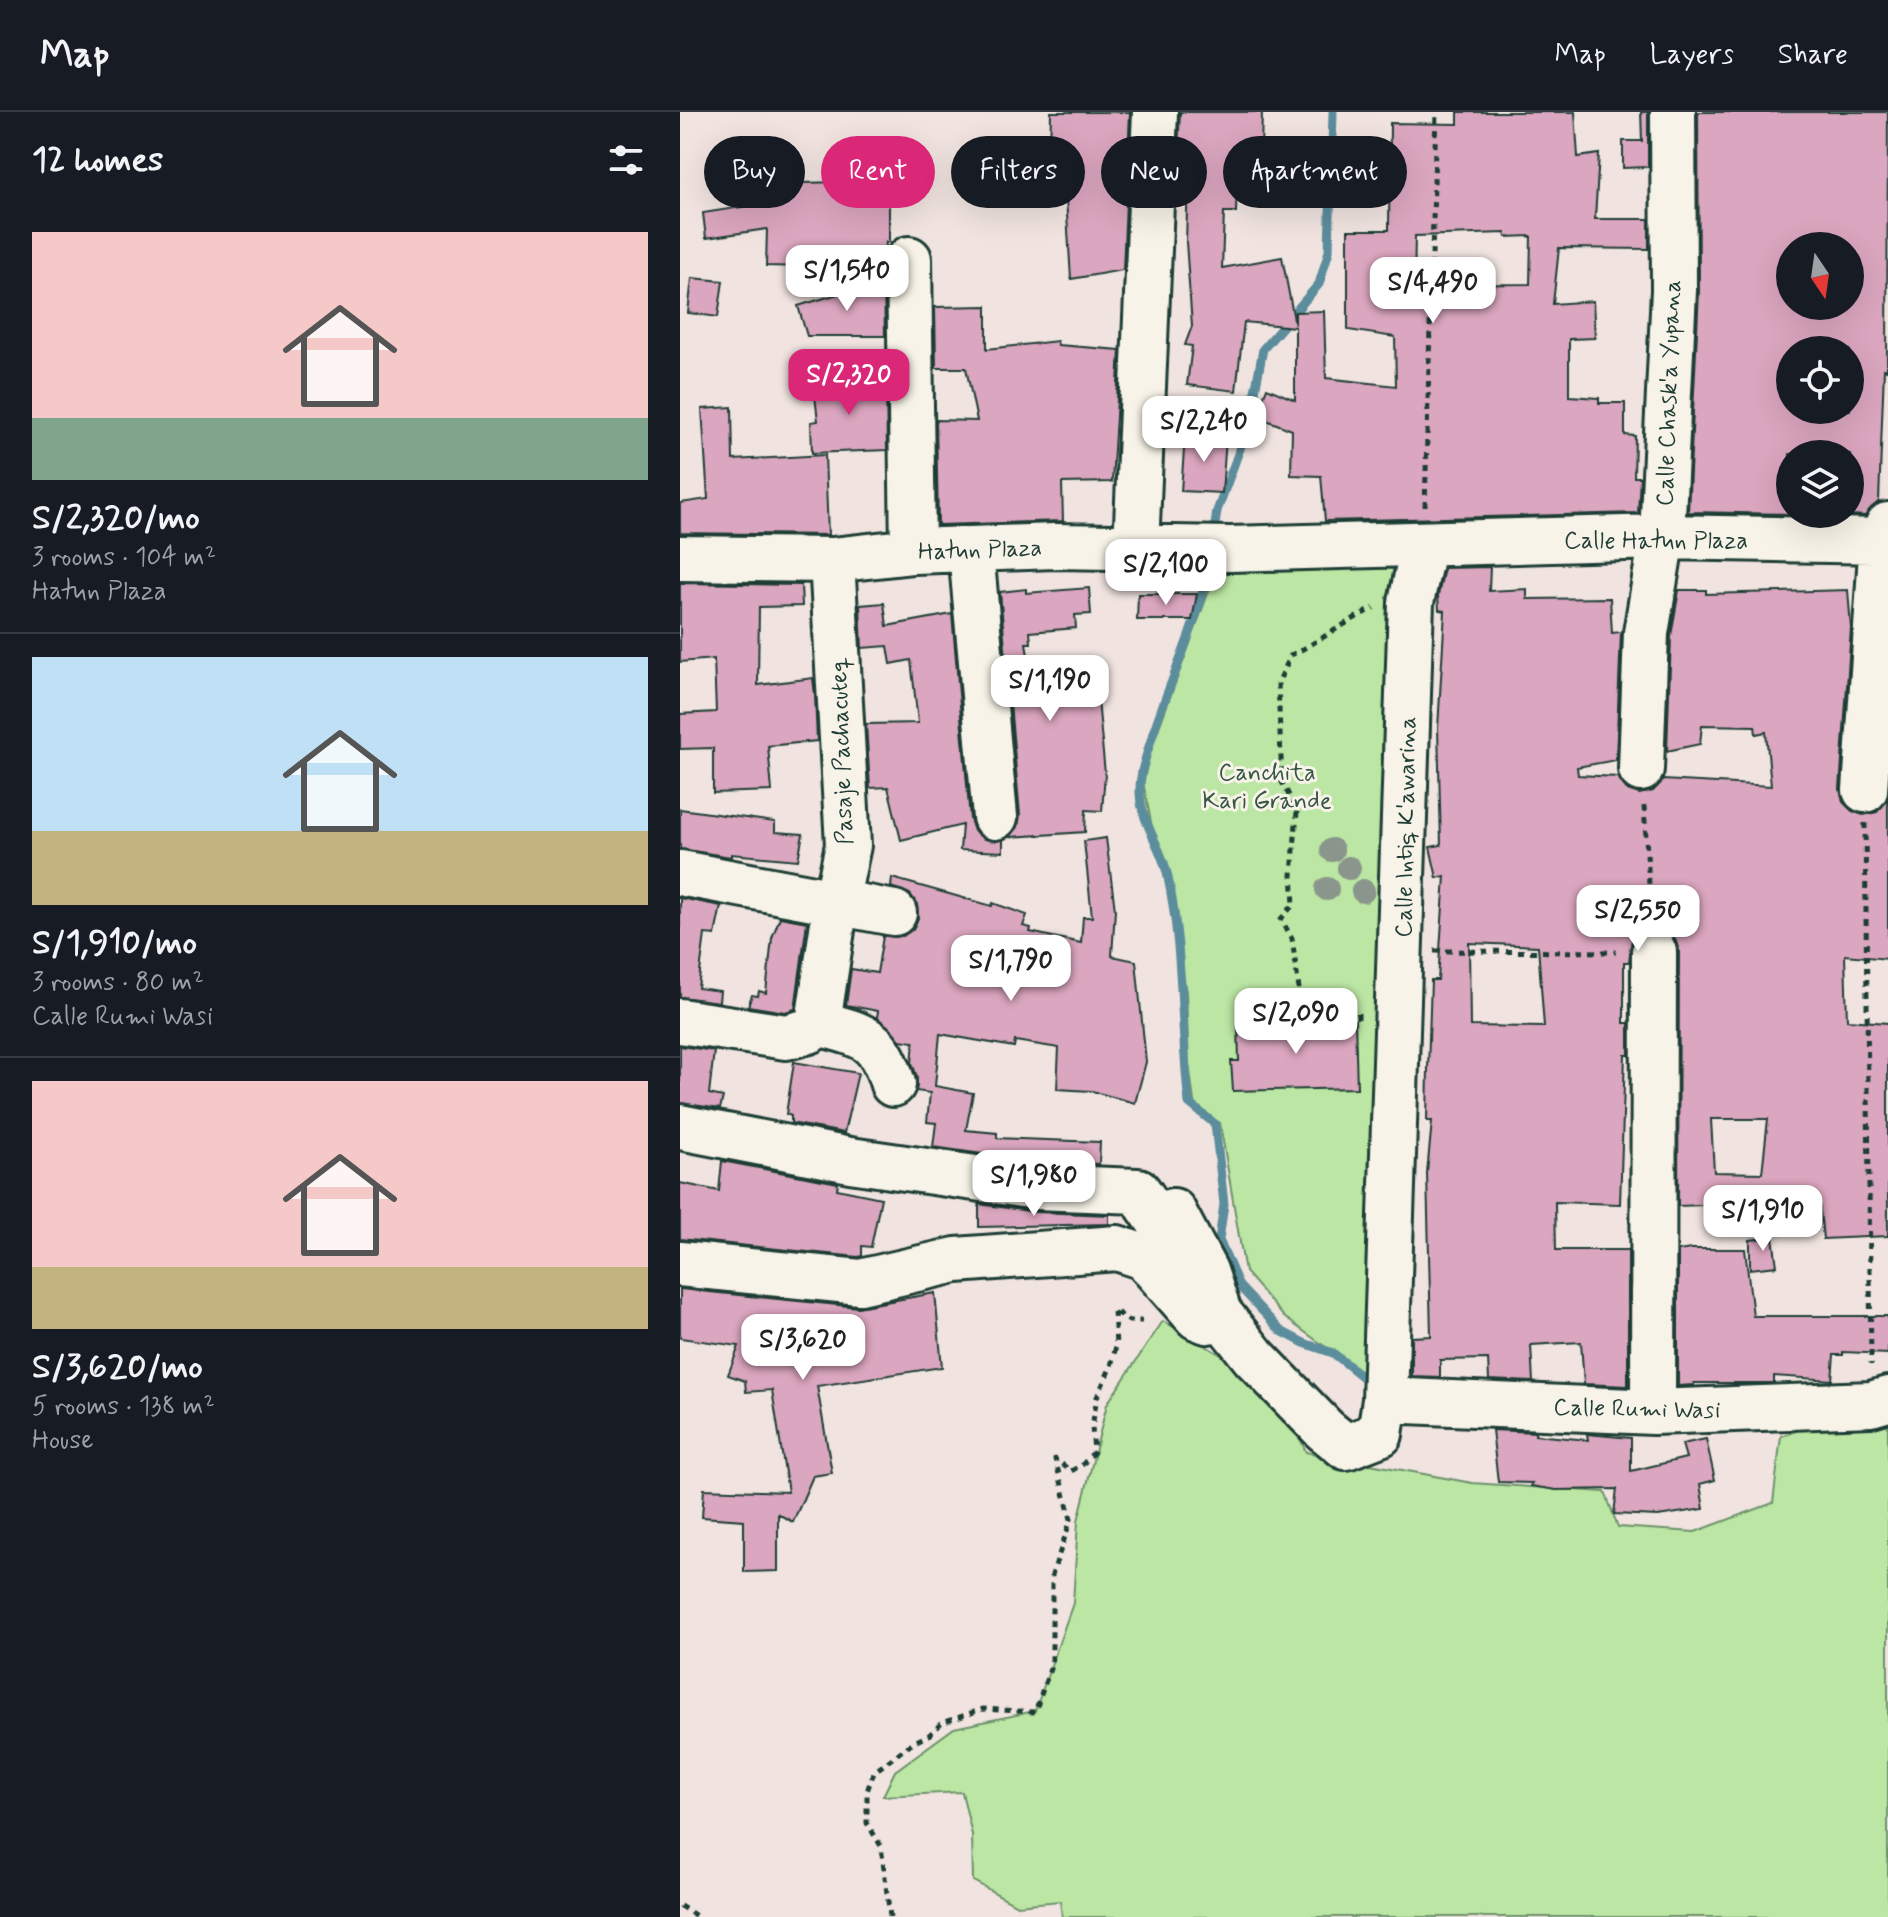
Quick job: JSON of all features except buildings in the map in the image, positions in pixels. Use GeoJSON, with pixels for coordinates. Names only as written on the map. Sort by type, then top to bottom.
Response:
{"type":"FeatureCollection","features":[{"type":"Feature","properties":{"kind":"street"},"geometry":{"type":"LineString","coordinates":[[1136,547],[1155,112]]}},
{"type":"Feature","properties":{"kind":"street","name":"Calle Chask'a Yupana"},"geometry":{"type":"LineString","coordinates":[[1641,769],[1646,633],[1662,537],[1674,290],[1673,112]]}},
{"type":"Feature","properties":{"kind":"street"},"geometry":{"type":"LineString","coordinates":[[909,259],[913,551]]}},
{"type":"Feature","properties":{"kind":"street"},"geometry":{"type":"LineString","coordinates":[[1865,790],[1886,535]]}},
{"type":"Feature","properties":{"kind":"street","name":"Calle Hatun Plaza"},"geometry":{"type":"LineString","coordinates":[[1424,544],[1662,537],[1767,541],[1886,535]]}},
{"type":"Feature","properties":{"kind":"street","name":"Hatun Plaza"},"geometry":{"type":"LineString","coordinates":[[680,558],[832,560],[913,551],[1055,546],[1214,549],[1424,544]]}},
{"type":"Feature","properties":{"kind":"street","name":"Calle Intiq K'awarina"},"geometry":{"type":"LineString","coordinates":[[1219,1313],[1254,1357],[1325,1430],[1346,1447],[1380,1434],[1385,1400],[1402,951],[1411,602],[1424,544]]}},
{"type":"Feature","properties":{"kind":"street"},"geometry":{"type":"LineString","coordinates":[[971,551],[995,817]]}},
{"type":"Feature","properties":{"kind":"street","name":"Pasaje Pachacuteq"},"geometry":{"type":"LineString","coordinates":[[814,1027],[848,845],[832,560]]}},
{"type":"Feature","properties":{"kind":"street"},"geometry":{"type":"LineString","coordinates":[[680,873],[894,913]]}},
{"type":"Feature","properties":{"kind":"street"},"geometry":{"type":"LineString","coordinates":[[1653,1412],[1654,952]]}},
{"type":"Feature","properties":{"kind":"street"},"geometry":{"type":"LineString","coordinates":[[680,1021],[786,1037],[814,1027],[866,1038],[885,1057],[893,1084]]}},
{"type":"Feature","properties":{"kind":"street"},"geometry":{"type":"LineString","coordinates":[[680,1127],[850,1160],[1037,1187],[1138,1191],[1219,1313]]}},
{"type":"Feature","properties":{"kind":"street"},"geometry":{"type":"LineString","coordinates":[[1173,1211],[1205,1271],[1219,1313]]}},
{"type":"Feature","properties":{"kind":"street"},"geometry":{"type":"LineString","coordinates":[[680,1264],[860,1282],[956,1260],[1117,1248],[1144,1257],[1197,1317],[1207,1321],[1219,1313]]}},
{"type":"Feature","properties":{"kind":"street","name":"Calle Rumi Wasi"},"geometry":{"type":"LineString","coordinates":[[1385,1400],[1653,1412],[1880,1402]]}},
{"type":"Feature","properties":{"kind":"path"},"geometry":{"type":"LineString","coordinates":[[1424,544],[1436,112]]}},
{"type":"Feature","properties":{"kind":"path"},"geometry":{"type":"LineString","coordinates":[[1358,1028],[1358,1013],[1302,1011],[1292,938],[1281,919],[1294,904],[1292,875],[1297,811],[1282,782],[1278,683],[1291,655],[1376,607]]}},
{"type":"Feature","properties":{"kind":"path"},"geometry":{"type":"LineString","coordinates":[[1402,951],[1654,952],[1641,769]]}},
{"type":"Feature","properties":{"kind":"path"},"geometry":{"type":"LineString","coordinates":[[1865,790],[1880,1402]]}},
{"type":"Feature","properties":{"kind":"path"},"geometry":{"type":"LineString","coordinates":[[890,1917],[881,1846],[867,1823],[867,1791],[874,1772],[942,1723],[983,1709],[1035,1712],[1052,1663],[1052,1575],[1071,1519],[1055,1459],[1071,1471],[1094,1452],[1092,1427],[1097,1397],[1116,1346],[1114,1310],[1129,1321],[1142,1321]]}},
{"type":"Feature","properties":{"kind":"path"},"geometry":{"type":"LineString","coordinates":[[680,1906],[698,1917]]}},
{"type":"Feature","properties":{"kind":"green space","name":"Canchita Kari Grande"},"geometry":{"type":"Polygon","coordinates":[[[1398,567],[1370,1379],[1284,1317],[1245,1272],[1220,1123],[1195,1109],[1189,1064],[1186,992],[1168,873],[1153,832],[1143,782],[1150,752],[1216,572],[1398,567]]]}},
{"type":"Feature","properties":{"kind":"green space"},"geometry":{"type":"Polygon","coordinates":[[[1163,1321],[1279,1389],[1306,1452],[1472,1483],[1605,1492],[1618,1527],[1695,1532],[1773,1503],[1781,1436],[1888,1401],[1888,1917],[1062,1917],[1060,1901],[1017,1905],[973,1881],[972,1835],[962,1792],[883,1796],[895,1771],[954,1728],[1035,1711],[1073,1603],[1078,1521],[1107,1404],[1163,1321]]]}},
{"type":"Feature","properties":{"kind":"waterway"},"geometry":{"type":"LineString","coordinates":[[1213,539],[1217,511],[1249,424],[1263,349],[1319,284],[1329,251],[1333,112]]}},
{"type":"Feature","properties":{"kind":"waterway"},"geometry":{"type":"LineString","coordinates":[[1209,561],[1199,607],[1158,718],[1140,786],[1141,804],[1164,863],[1172,902],[1189,1103],[1215,1124],[1224,1204],[1219,1240],[1239,1286],[1281,1331],[1333,1353],[1363,1377]]}}]}
